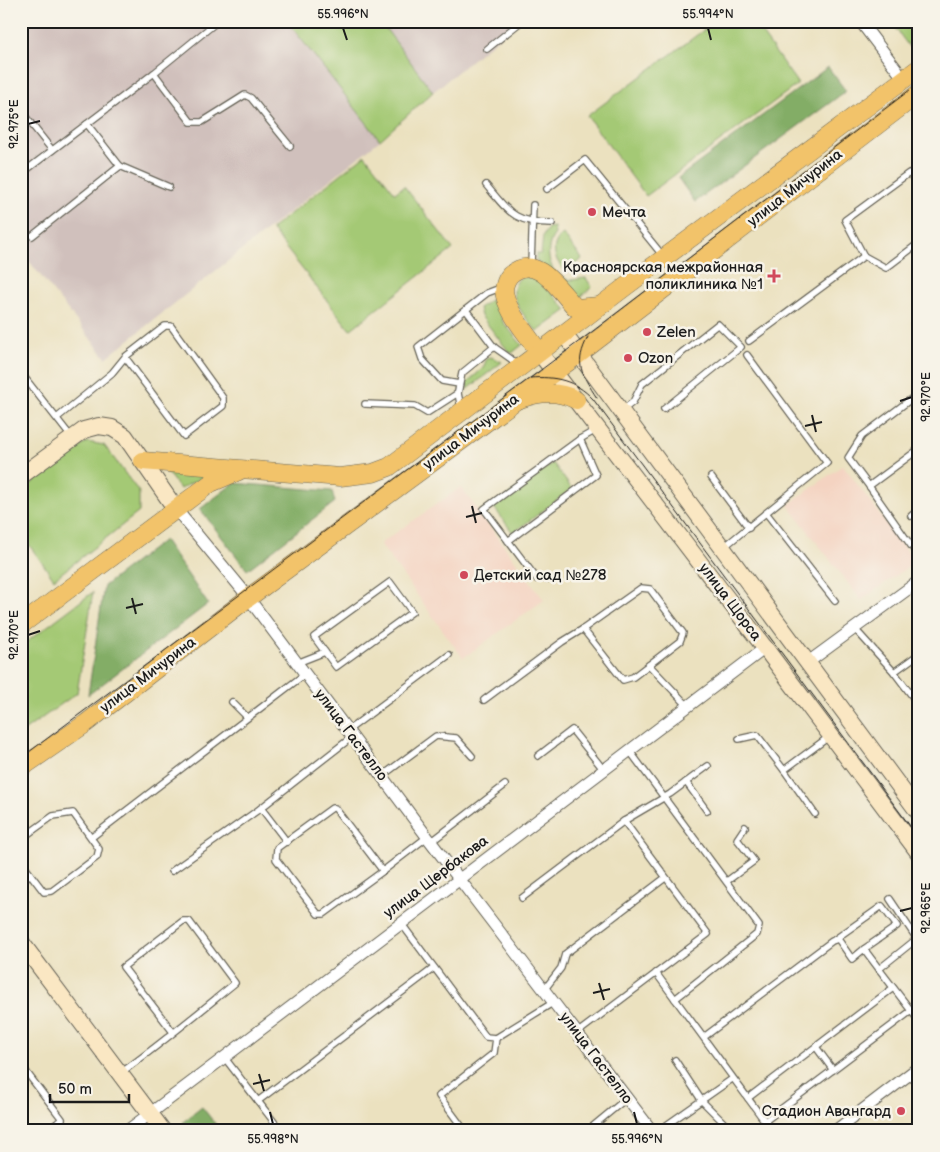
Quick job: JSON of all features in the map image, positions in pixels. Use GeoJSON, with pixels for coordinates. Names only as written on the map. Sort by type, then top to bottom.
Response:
{"type":"FeatureCollection","features":[{"type":"Feature","properties":{"kind":"main road","name":"улица Мичурина"},"geometry":{"type":"LineString","coordinates":[[21,625],[175,508],[211,483],[243,470],[340,477],[372,473],[396,462],[664,257],[919,68]]}},
{"type":"Feature","properties":{"kind":"main road"},"geometry":{"type":"LineString","coordinates":[[904,79],[918,96]]}},
{"type":"Feature","properties":{"kind":"main road","name":"улица Мичурина"},"geometry":{"type":"LineString","coordinates":[[21,768],[85,724],[248,598],[553,371],[579,354],[918,96]]}},
{"type":"Feature","properties":{"kind":"main road"},"geometry":{"type":"LineString","coordinates":[[539,352],[509,306],[505,295],[505,286],[512,274],[521,269],[531,267],[550,278],[576,308],[600,306]]}},
{"type":"Feature","properties":{"kind":"main road","name":"улица Щорса"},"geometry":{"type":"LineString","coordinates":[[564,334],[807,663],[911,797],[919,813]]}},
{"type":"Feature","properties":{"kind":"main road","name":"улица Щорса"},"geometry":{"type":"LineString","coordinates":[[539,352],[919,853]]}},
{"type":"Feature","properties":{"kind":"main road"},"geometry":{"type":"LineString","coordinates":[[510,403],[530,395],[547,393],[566,395],[576,400]]}},
{"type":"Feature","properties":{"kind":"main road","name":"улица Гастелло"},"geometry":{"type":"LineString","coordinates":[[21,476],[84,430],[99,426],[112,428],[125,436],[175,508]]}},
{"type":"Feature","properties":{"kind":"main road"},"geometry":{"type":"LineString","coordinates":[[143,461],[243,470]]}},
{"type":"Feature","properties":{"kind":"main road"},"geometry":{"type":"LineString","coordinates":[[21,942],[163,1131]]}},
{"type":"Feature","properties":{"kind":"street"},"geometry":{"type":"LineString","coordinates":[[860,21],[904,79]]}},
{"type":"Feature","properties":{"kind":"street","name":"улица Гастелло"},"geometry":{"type":"LineString","coordinates":[[175,508],[248,598],[429,840],[652,1131]]}},
{"type":"Feature","properties":{"kind":"street"},"geometry":{"type":"LineString","coordinates":[[807,663],[919,581]]}},
{"type":"Feature","properties":{"kind":"street","name":"улица Щербакова"},"geometry":{"type":"LineString","coordinates":[[127,1131],[687,705],[765,648]]}},
{"type":"Feature","properties":{"kind":"street"},"geometry":{"type":"LineString","coordinates":[[835,1131],[919,1067]]}},
{"type":"Feature","properties":{"kind":"lane"},"geometry":{"type":"LineString","coordinates":[[21,174],[154,73],[218,21]]}},
{"type":"Feature","properties":{"kind":"lane"},"geometry":{"type":"LineString","coordinates":[[487,49],[522,21]]}},
{"type":"Feature","properties":{"kind":"lane"},"geometry":{"type":"LineString","coordinates":[[154,73],[191,122],[202,122],[245,95],[251,98],[290,146]]}},
{"type":"Feature","properties":{"kind":"lane"},"geometry":{"type":"LineString","coordinates":[[21,112],[52,150]]}},
{"type":"Feature","properties":{"kind":"lane"},"geometry":{"type":"LineString","coordinates":[[87,124],[120,166],[169,187]]}},
{"type":"Feature","properties":{"kind":"lane"},"geometry":{"type":"LineString","coordinates":[[547,188],[585,160],[664,257]]}},
{"type":"Feature","properties":{"kind":"lane"},"geometry":{"type":"LineString","coordinates":[[32,236],[120,166]]}},
{"type":"Feature","properties":{"kind":"lane"},"geometry":{"type":"LineString","coordinates":[[919,183],[909,173],[845,220],[864,256],[886,268],[919,243]]}},
{"type":"Feature","properties":{"kind":"lane"},"geometry":{"type":"LineString","coordinates":[[486,186],[512,215],[532,223],[552,223]]}},
{"type":"Feature","properties":{"kind":"lane"},"geometry":{"type":"LineString","coordinates":[[531,267],[533,205]]}},
{"type":"Feature","properties":{"kind":"lane"},"geometry":{"type":"LineString","coordinates":[[749,341],[864,256]]}},
{"type":"Feature","properties":{"kind":"lane"},"geometry":{"type":"LineString","coordinates":[[459,384],[442,381],[422,359],[418,347],[487,293],[505,286]]}},
{"type":"Feature","properties":{"kind":"lane"},"geometry":{"type":"LineString","coordinates":[[466,310],[494,347],[511,359],[518,368]]}},
{"type":"Feature","properties":{"kind":"lane"},"geometry":{"type":"LineString","coordinates":[[622,412],[633,402],[642,384],[718,324],[741,347],[664,409]]}},
{"type":"Feature","properties":{"kind":"lane"},"geometry":{"type":"LineString","coordinates":[[58,417],[112,373],[125,357],[165,326],[171,326],[223,398],[223,406],[184,436],[125,357]]}},
{"type":"Feature","properties":{"kind":"lane"},"geometry":{"type":"LineString","coordinates":[[461,412],[458,393],[462,373],[494,347]]}},
{"type":"Feature","properties":{"kind":"lane"},"geometry":{"type":"LineString","coordinates":[[722,548],[767,514],[827,463],[746,355]]}},
{"type":"Feature","properties":{"kind":"lane"},"geometry":{"type":"LineString","coordinates":[[21,372],[73,438]]}},
{"type":"Feature","properties":{"kind":"lane"},"geometry":{"type":"LineString","coordinates":[[365,404],[415,406],[427,413],[458,393]]}},
{"type":"Feature","properties":{"kind":"lane"},"geometry":{"type":"LineString","coordinates":[[919,393],[862,436],[848,458],[919,557]]}},
{"type":"Feature","properties":{"kind":"lane"},"geometry":{"type":"LineString","coordinates":[[552,579],[536,579],[484,509],[580,438],[599,429]]}},
{"type":"Feature","properties":{"kind":"lane"},"geometry":{"type":"LineString","coordinates":[[508,541],[596,475],[580,438]]}},
{"type":"Feature","properties":{"kind":"lane"},"geometry":{"type":"LineString","coordinates":[[869,486],[919,449]]}},
{"type":"Feature","properties":{"kind":"lane"},"geometry":{"type":"LineString","coordinates":[[711,477],[749,528]]}},
{"type":"Feature","properties":{"kind":"lane"},"geometry":{"type":"LineString","coordinates":[[911,516],[919,508]]}},
{"type":"Feature","properties":{"kind":"lane"},"geometry":{"type":"LineString","coordinates":[[767,514],[835,601]]}},
{"type":"Feature","properties":{"kind":"lane"},"geometry":{"type":"LineString","coordinates":[[390,582],[412,612],[336,667],[325,652],[314,637],[390,582]]}},
{"type":"Feature","properties":{"kind":"lane"},"geometry":{"type":"LineString","coordinates":[[484,700],[562,642],[641,588],[650,589],[683,633],[680,641],[632,677],[623,680],[583,629]]}},
{"type":"Feature","properties":{"kind":"lane"},"geometry":{"type":"LineString","coordinates":[[855,629],[894,672],[919,705]]}},
{"type":"Feature","properties":{"kind":"lane"},"geometry":{"type":"LineString","coordinates":[[297,663],[325,652]]}},
{"type":"Feature","properties":{"kind":"lane"},"geometry":{"type":"LineString","coordinates":[[894,672],[919,654]]}},
{"type":"Feature","properties":{"kind":"lane"},"geometry":{"type":"LineString","coordinates":[[172,871],[262,808],[349,734],[449,655]]}},
{"type":"Feature","properties":{"kind":"lane"},"geometry":{"type":"LineString","coordinates":[[649,665],[687,705]]}},
{"type":"Feature","properties":{"kind":"lane"},"geometry":{"type":"LineString","coordinates":[[92,837],[305,674]]}},
{"type":"Feature","properties":{"kind":"lane"},"geometry":{"type":"LineString","coordinates":[[232,702],[247,717]]}},
{"type":"Feature","properties":{"kind":"lane"},"geometry":{"type":"LineString","coordinates":[[538,756],[572,730],[604,769]]}},
{"type":"Feature","properties":{"kind":"lane"},"geometry":{"type":"LineString","coordinates":[[739,739],[756,735],[815,814]]}},
{"type":"Feature","properties":{"kind":"lane"},"geometry":{"type":"LineString","coordinates":[[784,770],[831,735]]}},
{"type":"Feature","properties":{"kind":"lane"},"geometry":{"type":"LineString","coordinates":[[382,776],[436,736],[456,738],[472,756]]}},
{"type":"Feature","properties":{"kind":"lane"},"geometry":{"type":"LineString","coordinates":[[629,750],[759,926],[757,934],[676,999]]}},
{"type":"Feature","properties":{"kind":"lane"},"geometry":{"type":"LineString","coordinates":[[522,898],[624,821],[664,797],[708,766]]}},
{"type":"Feature","properties":{"kind":"lane"},"geometry":{"type":"LineString","coordinates":[[686,782],[707,811]]}},
{"type":"Feature","properties":{"kind":"lane"},"geometry":{"type":"LineString","coordinates":[[383,871],[335,808],[278,848],[276,859],[318,914],[324,914],[505,785]]}},
{"type":"Feature","properties":{"kind":"lane"},"geometry":{"type":"LineString","coordinates":[[262,808],[287,842]]}},
{"type":"Feature","properties":{"kind":"lane"},"geometry":{"type":"LineString","coordinates":[[21,839],[53,816],[73,813],[99,849],[96,857],[52,891],[44,892],[21,862]]}},
{"type":"Feature","properties":{"kind":"lane"},"geometry":{"type":"LineString","coordinates":[[577,1033],[708,934],[624,821]]}},
{"type":"Feature","properties":{"kind":"lane"},"geometry":{"type":"LineString","coordinates":[[727,881],[754,861],[737,839],[745,827]]}},
{"type":"Feature","properties":{"kind":"lane"},"geometry":{"type":"LineString","coordinates":[[21,882],[30,874]]}},
{"type":"Feature","properties":{"kind":"lane"},"geometry":{"type":"LineString","coordinates":[[544,990],[561,968],[565,954],[666,878]]}},
{"type":"Feature","properties":{"kind":"lane"},"geometry":{"type":"LineString","coordinates":[[879,968],[918,939],[890,899]]}},
{"type":"Feature","properties":{"kind":"lane"},"geometry":{"type":"LineString","coordinates":[[704,1037],[882,906],[897,926],[852,959],[838,939]]}},
{"type":"Feature","properties":{"kind":"lane"},"geometry":{"type":"LineString","coordinates":[[120,1073],[173,1032],[235,983],[189,921],[184,920],[123,967],[173,1032]]}},
{"type":"Feature","properties":{"kind":"lane"},"geometry":{"type":"LineString","coordinates":[[400,923],[486,1037],[496,1038],[554,1002]]}},
{"type":"Feature","properties":{"kind":"lane"},"geometry":{"type":"LineString","coordinates":[[864,949],[919,1022]]}},
{"type":"Feature","properties":{"kind":"lane"},"geometry":{"type":"LineString","coordinates":[[258,1101],[434,968]]}},
{"type":"Feature","properties":{"kind":"lane"},"geometry":{"type":"LineString","coordinates":[[656,973],[772,1131]]}},
{"type":"Feature","properties":{"kind":"lane"},"geometry":{"type":"LineString","coordinates":[[748,1098],[893,988]]}},
{"type":"Feature","properties":{"kind":"lane"},"geometry":{"type":"LineString","coordinates":[[765,1121],[911,1011]]}},
{"type":"Feature","properties":{"kind":"lane"},"geometry":{"type":"LineString","coordinates":[[465,1131],[439,1096],[494,1053],[496,1038]]}},
{"type":"Feature","properties":{"kind":"lane"},"geometry":{"type":"LineString","coordinates":[[816,1047],[833,1070]]}},
{"type":"Feature","properties":{"kind":"lane"},"geometry":{"type":"LineString","coordinates":[[224,1056],[281,1131]]}},
{"type":"Feature","properties":{"kind":"lane"},"geometry":{"type":"LineString","coordinates":[[675,1060],[702,1101],[732,1131]]}},
{"type":"Feature","properties":{"kind":"lane"},"geometry":{"type":"LineString","coordinates":[[21,1065],[62,1119],[47,1131]]}},
{"type":"Feature","properties":{"kind":"lane"},"geometry":{"type":"LineString","coordinates":[[658,1131],[732,1079]]}},
{"type":"Feature","properties":{"kind":"lane"},"geometry":{"type":"LineString","coordinates":[[587,1131],[627,1098]]}},
{"type":"Feature","properties":{"kind":"shaded area"},"geometry":{"type":"Polygon","coordinates":[[[21,21],[287,21],[380,140],[106,358],[21,251],[21,21]]]}},
{"type":"Feature","properties":{"kind":"shaded area"},"geometry":{"type":"Polygon","coordinates":[[[380,21],[519,21],[433,92],[380,21]]]}},
{"type":"Feature","properties":{"kind":"shaded area"},"geometry":{"type":"Polygon","coordinates":[[[843,465],[915,562],[861,600],[788,505],[843,465]]]}},
{"type":"Feature","properties":{"kind":"shaded area","name":"Детский сад №278"},"geometry":{"type":"Polygon","coordinates":[[[461,487],[544,600],[463,658],[380,544],[461,487]]]}},
{"type":"Feature","properties":{"kind":"green space"},"geometry":{"type":"Polygon","coordinates":[[[287,21],[380,21],[433,92],[380,140],[287,21]]]}},
{"type":"Feature","properties":{"kind":"green space"},"geometry":{"type":"Polygon","coordinates":[[[716,21],[753,21],[798,84],[646,196],[587,116],[716,21]]]}},
{"type":"Feature","properties":{"kind":"green space"},"geometry":{"type":"Polygon","coordinates":[[[890,21],[919,21],[919,41],[910,48],[890,21]]]}},
{"type":"Feature","properties":{"kind":"green space"},"geometry":{"type":"Polygon","coordinates":[[[828,67],[846,91],[695,202],[678,178],[828,67]]]}},
{"type":"Feature","properties":{"kind":"green space"},"geometry":{"type":"Polygon","coordinates":[[[365,155],[395,193],[404,186],[453,249],[350,330],[271,229],[365,155]]]}},
{"type":"Feature","properties":{"kind":"green space"},"geometry":{"type":"Polygon","coordinates":[[[554,227],[555,234],[549,247],[550,262],[553,268],[563,278],[571,280],[586,278],[592,287],[577,300],[536,260],[536,254],[541,254],[543,236],[548,228],[554,227]]]}},
{"type":"Feature","properties":{"kind":"green space"},"geometry":{"type":"Polygon","coordinates":[[[563,234],[582,259],[567,272],[559,264],[555,254],[558,238],[563,234]]]}},
{"type":"Feature","properties":{"kind":"green space"},"geometry":{"type":"Polygon","coordinates":[[[522,276],[536,276],[567,310],[537,332],[522,312],[515,297],[516,283],[522,276]]]}},
{"type":"Feature","properties":{"kind":"green space"},"geometry":{"type":"Polygon","coordinates":[[[490,300],[497,302],[503,322],[522,345],[512,353],[509,352],[481,316],[479,308],[490,300]]]}},
{"type":"Feature","properties":{"kind":"green space"},"geometry":{"type":"Polygon","coordinates":[[[491,357],[502,362],[467,390],[467,383],[483,368],[487,358],[491,357]]]}},
{"type":"Feature","properties":{"kind":"green space"},"geometry":{"type":"Polygon","coordinates":[[[87,442],[104,445],[139,492],[139,512],[54,579],[21,534],[21,491],[87,442]]]}},
{"type":"Feature","properties":{"kind":"green space"},"geometry":{"type":"Polygon","coordinates":[[[553,463],[572,489],[513,533],[493,506],[553,463]]]}},
{"type":"Feature","properties":{"kind":"green space"},"geometry":{"type":"Polygon","coordinates":[[[166,471],[209,474],[180,489],[166,471]]]}},
{"type":"Feature","properties":{"kind":"green space"},"geometry":{"type":"Polygon","coordinates":[[[234,483],[332,491],[335,502],[247,570],[200,509],[234,483]]]}},
{"type":"Feature","properties":{"kind":"green space"},"geometry":{"type":"Polygon","coordinates":[[[164,540],[208,604],[88,695],[104,586],[164,540]]]}},
{"type":"Feature","properties":{"kind":"green space"},"geometry":{"type":"Polygon","coordinates":[[[93,592],[77,693],[21,733],[21,646],[93,592]]]}},
{"type":"Feature","properties":{"kind":"green space"},"geometry":{"type":"Polygon","coordinates":[[[202,1107],[221,1131],[190,1131],[183,1122],[202,1107]]]}},
{"type":"Feature","properties":{"kind":"tram line"},"geometry":{"type":"LineString","coordinates":[[21,758],[589,334],[919,83]]}},
{"type":"Feature","properties":{"kind":"tram line"},"geometry":{"type":"LineString","coordinates":[[588,337],[580,362],[583,375],[597,398]]}},
{"type":"Feature","properties":{"kind":"tram line"},"geometry":{"type":"LineString","coordinates":[[530,378],[548,378],[572,383],[593,399],[919,838]]}},
{"type":"Feature","properties":{"kind":"place","name":"Мечта"},"geometry":{"type":"Point","coordinates":[592,212]}},
{"type":"Feature","properties":{"kind":"place","name":"Красноярская межрайонная поликлиника №1"},"geometry":{"type":"Point","coordinates":[774,276]}},
{"type":"Feature","properties":{"kind":"place","name":"Zelen"},"geometry":{"type":"Point","coordinates":[647,332]}},
{"type":"Feature","properties":{"kind":"place","name":"Ozon"},"geometry":{"type":"Point","coordinates":[628,358]}},
{"type":"Feature","properties":{"kind":"place","name":"Детский сад №278"},"geometry":{"type":"Point","coordinates":[464,575]}},
{"type":"Feature","properties":{"kind":"place","name":"Стадион Авангард"},"geometry":{"type":"Point","coordinates":[901,1111]}}]}
